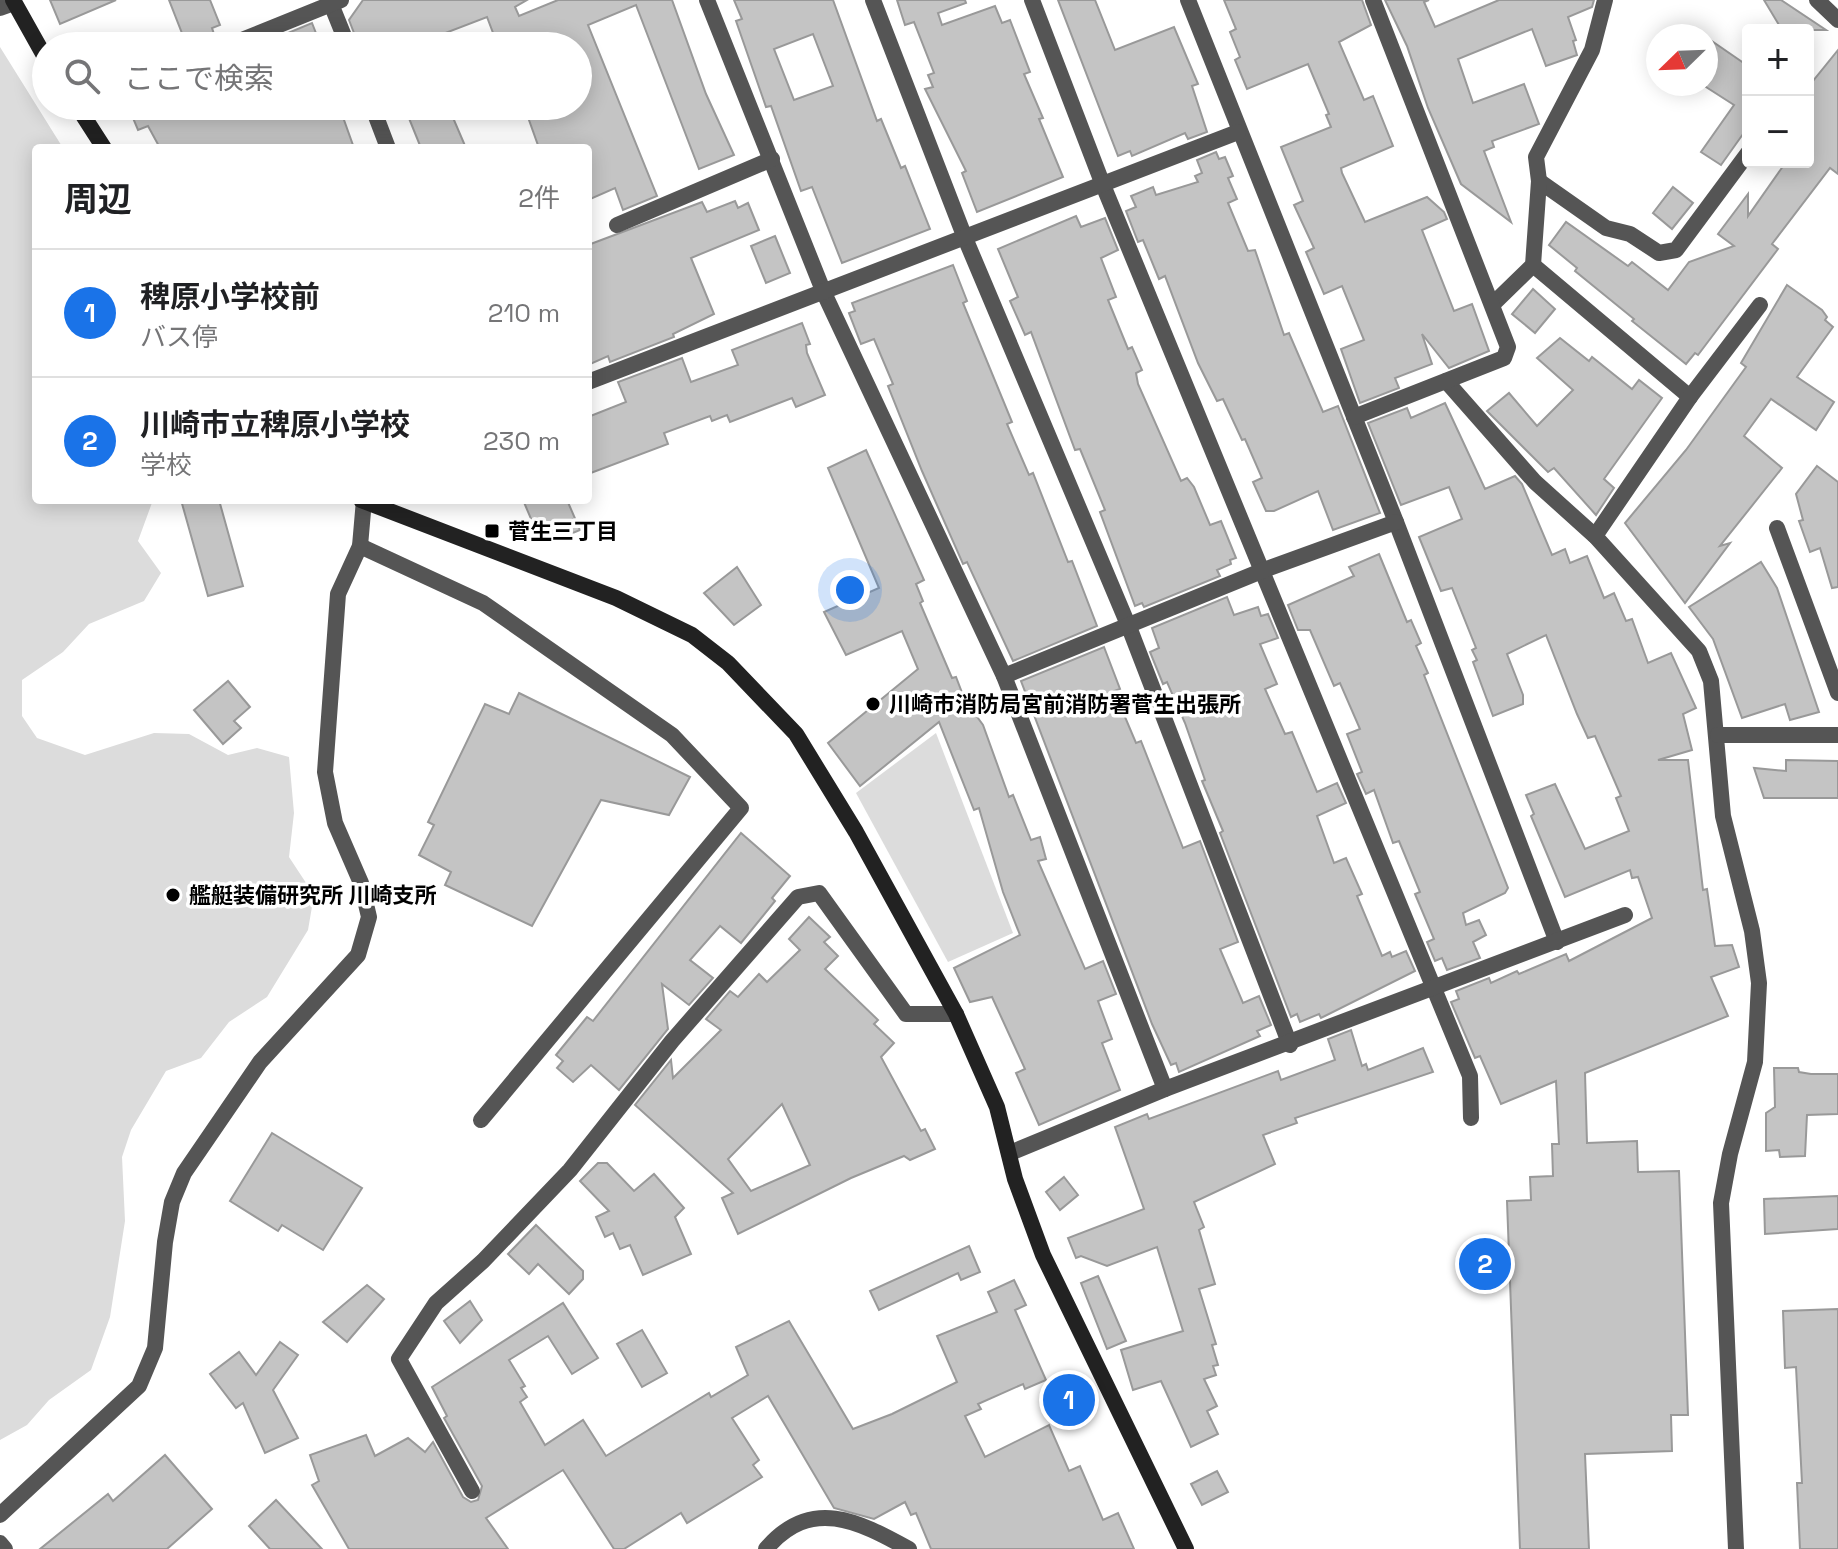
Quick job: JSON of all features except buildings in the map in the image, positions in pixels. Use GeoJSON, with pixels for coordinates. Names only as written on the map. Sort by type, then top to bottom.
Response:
{"type":"FeatureCollection","features":[{"type":"Feature","properties":{"kind":"street"},"geometry":{"type":"LineString","coordinates":[[707,0],[824,293],[1004,676],[1165,1089]]}},
{"type":"Feature","properties":{"kind":"street"},"geometry":{"type":"LineString","coordinates":[[873,0],[965,238],[1129,627],[1290,1045]]}},
{"type":"Feature","properties":{"kind":"street"},"geometry":{"type":"LineString","coordinates":[[1032,0],[1103,185],[1470,1076],[1471,1118]]}},
{"type":"Feature","properties":{"kind":"street"},"geometry":{"type":"LineString","coordinates":[[1188,0],[1238,132],[1396,522],[1557,942]]}},
{"type":"Feature","properties":{"kind":"street"},"geometry":{"type":"LineString","coordinates":[[1354,417],[1504,358],[1508,347],[1373,0]]}},
{"type":"Feature","properties":{"kind":"street"},"geometry":{"type":"LineString","coordinates":[[1493,304],[1533,265],[1539,181],[1536,157],[1592,50],[1605,0]]}},
{"type":"Feature","properties":{"kind":"street"},"geometry":{"type":"LineString","coordinates":[[1817,0],[1838,20]]}},
{"type":"Feature","properties":{"kind":"street"},"geometry":{"type":"LineString","coordinates":[[262,32],[336,2],[344,32]]}},
{"type":"Feature","properties":{"kind":"street"},"geometry":{"type":"LineString","coordinates":[[9,4],[32,38]]}},
{"type":"Feature","properties":{"kind":"street"},"geometry":{"type":"LineString","coordinates":[[86,120],[101,144]]}},
{"type":"Feature","properties":{"kind":"street"},"geometry":{"type":"LineString","coordinates":[[377,120],[386,144]]}},
{"type":"Feature","properties":{"kind":"street"},"geometry":{"type":"LineString","coordinates":[[592,380],[1238,132]]}},
{"type":"Feature","properties":{"kind":"street"},"geometry":{"type":"LineString","coordinates":[[617,225],[772,159]]}},
{"type":"Feature","properties":{"kind":"street"},"geometry":{"type":"LineString","coordinates":[[1539,181],[1606,228],[1630,234],[1659,253],[1676,250],[1742,161]]}},
{"type":"Feature","properties":{"kind":"street"},"geometry":{"type":"LineString","coordinates":[[1533,265],[1690,397]]}},
{"type":"Feature","properties":{"kind":"street"},"geometry":{"type":"LineString","coordinates":[[1595,536],[1690,397],[1760,305]]}},
{"type":"Feature","properties":{"kind":"street"},"geometry":{"type":"LineString","coordinates":[[1446,381],[1535,482],[1595,536],[1699,651],[1711,681],[1723,816],[1752,931],[1759,983],[1755,1062],[1730,1154],[1721,1203],[1736,1549]]}},
{"type":"Feature","properties":{"kind":"street"},"geometry":{"type":"LineString","coordinates":[[0,1515],[139,1386],[155,1348],[165,1242],[172,1202],[184,1173],[260,1062],[358,955],[369,917],[361,883],[335,823],[325,772],[338,594],[360,546],[363,504]]}},
{"type":"Feature","properties":{"kind":"street"},"geometry":{"type":"LineString","coordinates":[[371,504],[616,598],[692,635],[728,663],[796,734],[856,832],[956,1014],[997,1107],[1025,1212],[1043,1255],[1181,1547]]}},
{"type":"Feature","properties":{"kind":"street"},"geometry":{"type":"LineString","coordinates":[[1004,676],[1264,570],[1396,522]]}},
{"type":"Feature","properties":{"kind":"street"},"geometry":{"type":"LineString","coordinates":[[1777,528],[1838,693]]}},
{"type":"Feature","properties":{"kind":"street"},"geometry":{"type":"LineString","coordinates":[[360,546],[483,603],[672,735],[741,808],[481,1120]]}},
{"type":"Feature","properties":{"kind":"street"},"geometry":{"type":"LineString","coordinates":[[1718,735],[1838,735]]}},
{"type":"Feature","properties":{"kind":"street"},"geometry":{"type":"LineString","coordinates":[[472,1491],[399,1359],[436,1303],[483,1261],[570,1170],[672,1041],[798,897],[819,893],[906,1014],[956,1014]]}},
{"type":"Feature","properties":{"kind":"street"},"geometry":{"type":"LineString","coordinates":[[1010,1153],[1165,1089],[1290,1045],[1625,915]]}},
{"type":"Feature","properties":{"kind":"street"},"geometry":{"type":"LineString","coordinates":[[766,1549],[784,1528],[823,1517],[838,1517],[909,1549]]}},
{"type":"Feature","properties":{"kind":"street"},"geometry":{"type":"LineString","coordinates":[[0,1543],[5,1549]]}},
{"type":"Feature","properties":{"kind":"shaded area","name":"艦艇装備研究所 川崎支所"},"geometry":{"type":"Polygon","coordinates":[[[0,47],[32,98],[32,120],[46,120],[61,144],[32,144],[32,504],[152,504],[138,541],[161,573],[144,601],[89,624],[63,652],[22,680],[22,716],[37,738],[85,755],[154,733],[189,734],[228,755],[257,748],[289,757],[294,813],[289,857],[314,895],[308,930],[267,997],[229,1022],[201,1058],[166,1071],[131,1130],[122,1157],[125,1221],[110,1317],[91,1370],[49,1400],[27,1425],[0,1440],[0,47]]]}},
{"type":"Feature","properties":{"kind":"shaded area"},"geometry":{"type":"Polygon","coordinates":[[[936,733],[1013,933],[948,962],[856,793],[936,733]]]}},
{"type":"Feature","properties":{"kind":"place","name":"菅生三丁目"},"geometry":{"type":"Point","coordinates":[492,531]}},
{"type":"Feature","properties":{"kind":"place","name":"川崎市消防局宮前消防署菅生出張所"},"geometry":{"type":"Point","coordinates":[873,704]}},
{"type":"Feature","properties":{"kind":"place","name":"艦艇装備研究所 川崎支所"},"geometry":{"type":"Point","coordinates":[173,895]}},
{"type":"Feature","properties":{"kind":"place","name":"川崎市立稗原小学校"},"geometry":{"type":"Point","coordinates":[1485,1264]}},
{"type":"Feature","properties":{"kind":"place","name":"稗原小学校前"},"geometry":{"type":"Point","coordinates":[1069,1400]}}]}
